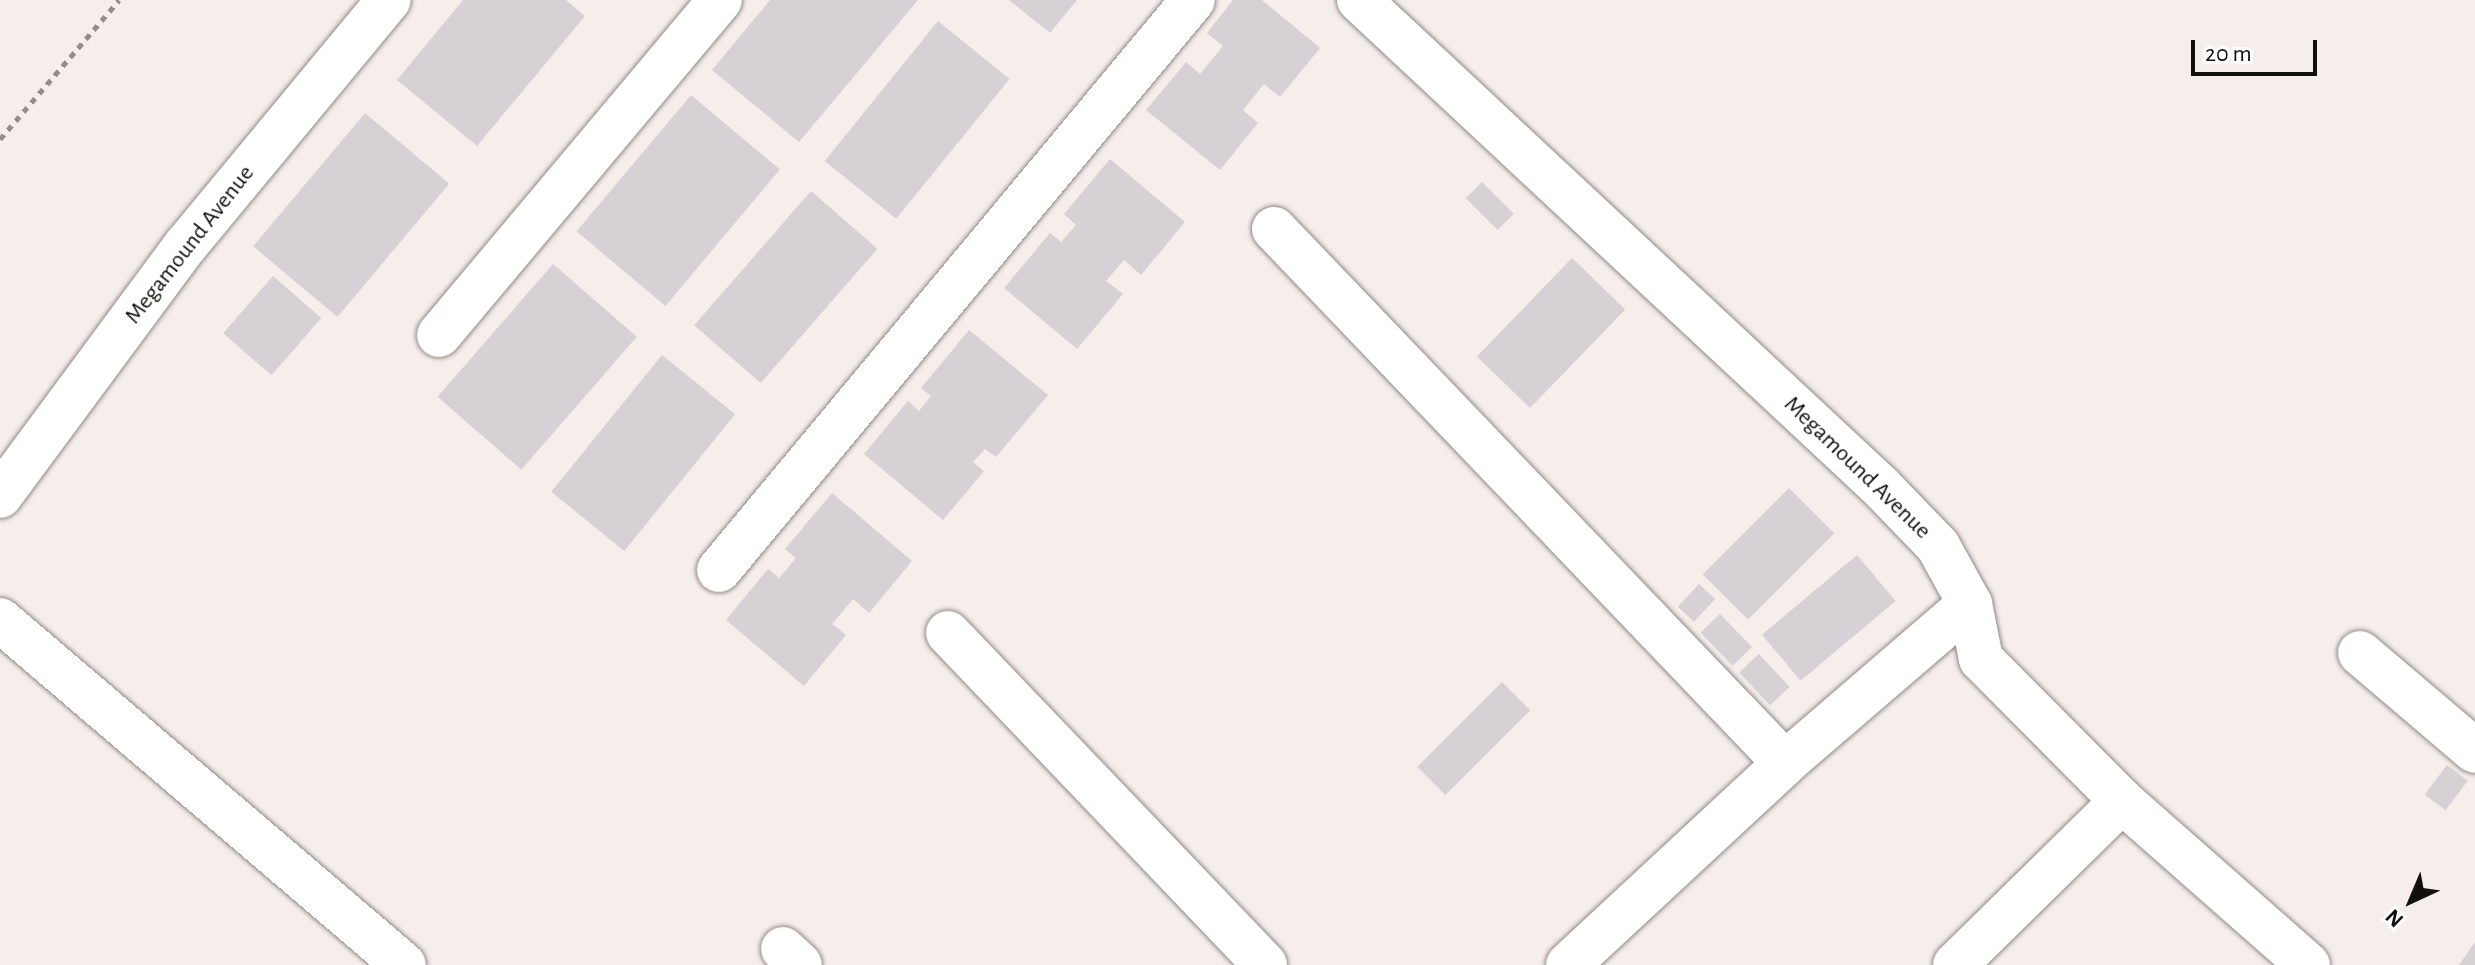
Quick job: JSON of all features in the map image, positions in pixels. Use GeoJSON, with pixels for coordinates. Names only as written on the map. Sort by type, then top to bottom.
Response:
{"type":"FeatureCollection","features":[{"type":"Feature","properties":{"kind":"street","name":"Megamound Avenue"},"geometry":{"type":"LineString","coordinates":[[0,496],[186,245],[389,0]]}},
{"type":"Feature","properties":{"kind":"street"},"geometry":{"type":"LineString","coordinates":[[439,335],[720,0]]}},
{"type":"Feature","properties":{"kind":"street"},"geometry":{"type":"LineString","coordinates":[[719,570],[1193,0]]}},
{"type":"Feature","properties":{"kind":"street","name":"Megamound Avenue"},"geometry":{"type":"LineString","coordinates":[[1359,0],[1881,487],[1938,546],[1970,604],[1981,659],[2122,801],[2308,965]]}},
{"type":"Feature","properties":{"kind":"street"},"geometry":{"type":"LineString","coordinates":[[1274,229],[1785,763]]}},
{"type":"Feature","properties":{"kind":"street"},"geometry":{"type":"LineString","coordinates":[[1568,965],[1785,763],[1970,604]]}},
{"type":"Feature","properties":{"kind":"street"},"geometry":{"type":"LineString","coordinates":[[0,620],[404,965]]}},
{"type":"Feature","properties":{"kind":"street"},"geometry":{"type":"LineString","coordinates":[[948,633],[1265,965]]}},
{"type":"Feature","properties":{"kind":"street"},"geometry":{"type":"LineString","coordinates":[[2360,653],[2475,751]]}},
{"type":"Feature","properties":{"kind":"street"},"geometry":{"type":"LineString","coordinates":[[1955,965],[2122,801]]}},
{"type":"Feature","properties":{"kind":"path"},"geometry":{"type":"LineString","coordinates":[[0,139],[119,0]]}},
{"type":"Feature","properties":{"kind":"building"},"geometry":{"type":"Polygon","coordinates":[[[463,0],[566,0],[585,16],[477,146],[397,80],[463,0]]]}},
{"type":"Feature","properties":{"kind":"building"},"geometry":{"type":"Polygon","coordinates":[[[770,0],[918,0],[799,142],[712,70],[770,0]]]}},
{"type":"Feature","properties":{"kind":"building"},"geometry":{"type":"Polygon","coordinates":[[[1009,0],[1077,0],[1050,33],[1009,0]]]}},
{"type":"Feature","properties":{"kind":"building"},"geometry":{"type":"Polygon","coordinates":[[[1233,0],[1262,0],[1320,48],[1280,97],[1264,84],[1243,110],[1258,123],[1220,170],[1146,110],[1186,62],[1200,74],[1223,46],[1207,33],[1233,0]]]}},
{"type":"Feature","properties":{"kind":"building"},"geometry":{"type":"Polygon","coordinates":[[[938,21],[1009,79],[896,219],[825,161],[938,21]]]}},
{"type":"Feature","properties":{"kind":"building"},"geometry":{"type":"Polygon","coordinates":[[[691,95],[780,170],[665,306],[577,231],[691,95]]]}},
{"type":"Feature","properties":{"kind":"building"},"geometry":{"type":"Polygon","coordinates":[[[365,113],[449,184],[337,317],[253,246],[365,113]]]}},
{"type":"Feature","properties":{"kind":"building"},"geometry":{"type":"Polygon","coordinates":[[[1110,159],[1185,222],[1141,275],[1124,260],[1106,281],[1123,294],[1077,349],[1004,288],[1050,233],[1061,242],[1076,225],[1064,214],[1110,159]]]}},
{"type":"Feature","properties":{"kind":"building"},"geometry":{"type":"Polygon","coordinates":[[[1482,182],[1514,214],[1498,230],[1466,198],[1482,182]]]}},
{"type":"Feature","properties":{"kind":"building"},"geometry":{"type":"Polygon","coordinates":[[[811,191],[877,249],[761,383],[694,325],[811,191]]]}},
{"type":"Feature","properties":{"kind":"building"},"geometry":{"type":"Polygon","coordinates":[[[1572,258],[1625,309],[1530,408],[1477,357],[1572,258]]]}},
{"type":"Feature","properties":{"kind":"building"},"geometry":{"type":"Polygon","coordinates":[[[553,264],[637,337],[521,470],[438,397],[553,264]]]}},
{"type":"Feature","properties":{"kind":"building"},"geometry":{"type":"Polygon","coordinates":[[[273,276],[321,318],[271,375],[223,333],[273,276]]]}},
{"type":"Feature","properties":{"kind":"building"},"geometry":{"type":"Polygon","coordinates":[[[969,330],[1048,395],[996,457],[985,449],[973,462],[984,471],[943,520],[864,454],[908,401],[919,411],[931,396],[921,388],[969,330]]]}},
{"type":"Feature","properties":{"kind":"building"},"geometry":{"type":"Polygon","coordinates":[[[662,355],[735,414],[624,551],[551,492],[662,355]]]}},
{"type":"Feature","properties":{"kind":"building"},"geometry":{"type":"Polygon","coordinates":[[[1789,488],[1834,533],[1748,620],[1703,574],[1789,488]]]}},
{"type":"Feature","properties":{"kind":"building"},"geometry":{"type":"Polygon","coordinates":[[[832,493],[912,561],[869,613],[853,599],[832,624],[846,635],[804,686],[726,620],[768,569],[779,578],[796,558],[785,549],[832,493]]]}},
{"type":"Feature","properties":{"kind":"building"},"geometry":{"type":"Polygon","coordinates":[[[1857,555],[1896,601],[1801,681],[1762,635],[1857,555]]]}},
{"type":"Feature","properties":{"kind":"building"},"geometry":{"type":"Polygon","coordinates":[[[1699,584],[1715,599],[1694,622],[1678,607],[1699,584]]]}},
{"type":"Feature","properties":{"kind":"building"},"geometry":{"type":"Polygon","coordinates":[[[1720,614],[1752,647],[1733,666],[1701,633],[1720,614]]]}},
{"type":"Feature","properties":{"kind":"building"},"geometry":{"type":"Polygon","coordinates":[[[1759,654],[1790,687],[1770,705],[1739,672],[1759,654]]]}},
{"type":"Feature","properties":{"kind":"building"},"geometry":{"type":"Polygon","coordinates":[[[1502,682],[1530,710],[1445,795],[1417,767],[1502,682]]]}},
{"type":"Feature","properties":{"kind":"building"},"geometry":{"type":"Polygon","coordinates":[[[2447,765],[2468,781],[2445,810],[2425,795],[2447,765]]]}},
{"type":"Feature","properties":{"kind":"building"},"geometry":{"type":"Polygon","coordinates":[[[2475,942],[2475,965],[2459,965],[2475,942]]]}}]}
